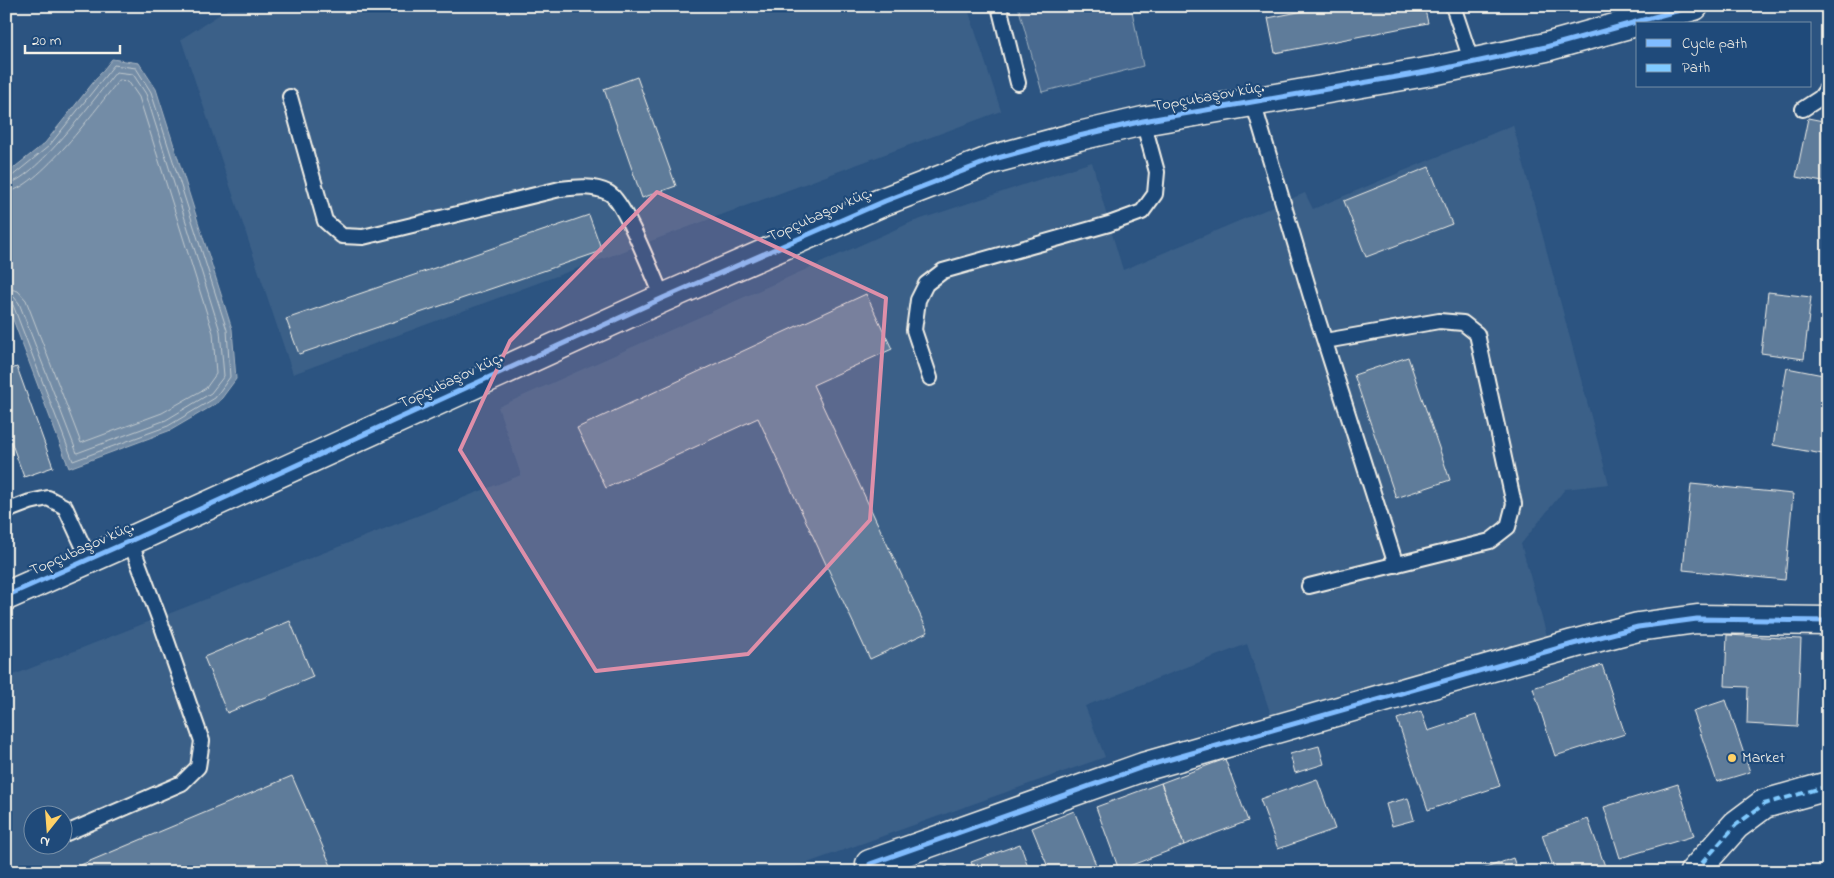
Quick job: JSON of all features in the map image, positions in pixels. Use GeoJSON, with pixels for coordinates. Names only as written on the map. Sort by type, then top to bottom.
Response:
{"type":"FeatureCollection","features":[{"type":"Feature","properties":{"kind":"street","name":"Topçubaşov küç."},"geometry":{"type":"LineString","coordinates":[[1636,22],[1694,6]]}},
{"type":"Feature","properties":{"kind":"street","name":"Topçubaşov küç."},"geometry":{"type":"LineString","coordinates":[[6,596],[663,298],[885,201],[994,159],[1078,136],[1143,121],[1472,63],[1546,47],[1636,22]]}},
{"type":"Feature","properties":{"kind":"street"},"geometry":{"type":"LineString","coordinates":[[870,864],[1143,767],[1582,641],[1638,628],[1697,619],[1828,621]]}},
{"type":"Feature","properties":{"kind":"street"},"geometry":{"type":"LineString","coordinates":[[1694,872],[1736,825],[1764,804],[1828,786]]}},
{"type":"Feature","properties":{"kind":"lane"},"geometry":{"type":"LineString","coordinates":[[999,6],[1018,83]]}},
{"type":"Feature","properties":{"kind":"lane"},"geometry":{"type":"LineString","coordinates":[[1453,6],[1472,63]]}},
{"type":"Feature","properties":{"kind":"lane"},"geometry":{"type":"LineString","coordinates":[[1803,109],[1820,98],[1828,87]]}},
{"type":"Feature","properties":{"kind":"lane"},"geometry":{"type":"LineString","coordinates":[[290,97],[325,221],[342,236],[363,237],[560,189],[586,186],[610,194],[623,209],[663,298]]}},
{"type":"Feature","properties":{"kind":"lane"},"geometry":{"type":"LineString","coordinates":[[1253,102],[1325,341],[1396,565]]}},
{"type":"Feature","properties":{"kind":"lane"},"geometry":{"type":"LineString","coordinates":[[930,378],[914,330],[918,300],[926,284],[943,271],[1109,224],[1142,212],[1155,194],[1157,172],[1143,121]]}},
{"type":"Feature","properties":{"kind":"lane"},"geometry":{"type":"LineString","coordinates":[[1309,586],[1490,541],[1508,527],[1514,504],[1477,334],[1463,323],[1439,321],[1325,341]]}},
{"type":"Feature","properties":{"kind":"lane"},"geometry":{"type":"LineString","coordinates":[[6,511],[30,502],[48,498],[65,507],[89,558]]}},
{"type":"Feature","properties":{"kind":"lane"},"geometry":{"type":"LineString","coordinates":[[72,831],[182,783],[198,767],[202,741],[130,541]]}},
{"type":"Feature","properties":{"kind":"highlighted area"},"geometry":{"type":"Polygon","coordinates":[[[657,192],[886,298],[870,520],[748,654],[596,671],[460,450],[510,341],[657,192]]]}},
{"type":"Feature","properties":{"kind":"shaded area"},"geometry":{"type":"Polygon","coordinates":[[[233,6],[967,6],[1001,111],[293,374],[181,39],[233,6]]]}},
{"type":"Feature","properties":{"kind":"shaded area"},"geometry":{"type":"Polygon","coordinates":[[[1018,6],[1131,6],[1143,66],[1042,92],[1018,6]]]}},
{"type":"Feature","properties":{"kind":"shaded area"},"geometry":{"type":"Polygon","coordinates":[[[1513,125],[1609,484],[1565,489],[1521,544],[1547,636],[1271,715],[1247,644],[1085,706],[1105,757],[782,872],[6,872],[6,678],[521,475],[498,407],[912,222],[1092,162],[1123,270],[1305,193],[1313,209],[1513,125]]]}},
{"type":"Feature","properties":{"kind":"water"},"geometry":{"type":"Polygon","coordinates":[[[112,59],[139,63],[156,89],[232,329],[236,379],[219,402],[171,430],[69,468],[6,301],[6,174],[45,143],[112,59]]]}},
{"type":"Feature","properties":{"kind":"building"},"geometry":{"type":"Polygon","coordinates":[[[1329,6],[1424,6],[1428,23],[1275,53],[1268,18],[1329,6]]]}},
{"type":"Feature","properties":{"kind":"building"},"geometry":{"type":"Polygon","coordinates":[[[637,77],[676,186],[642,198],[604,89],[637,77]]]}},
{"type":"Feature","properties":{"kind":"building"},"geometry":{"type":"Polygon","coordinates":[[[1808,118],[1828,122],[1828,183],[1796,177],[1808,118]]]}},
{"type":"Feature","properties":{"kind":"building"},"geometry":{"type":"Polygon","coordinates":[[[1429,167],[1452,224],[1366,257],[1344,201],[1429,167]]]}},
{"type":"Feature","properties":{"kind":"building"},"geometry":{"type":"Polygon","coordinates":[[[589,215],[602,251],[299,354],[286,319],[589,215]]]}},
{"type":"Feature","properties":{"kind":"building"},"geometry":{"type":"Polygon","coordinates":[[[1768,292],[1811,297],[1804,359],[1761,353],[1768,292]]]}},
{"type":"Feature","properties":{"kind":"building"},"geometry":{"type":"Polygon","coordinates":[[[866,294],[892,349],[813,385],[928,632],[870,659],[758,418],[606,488],[577,428],[866,294]]]}},
{"type":"Feature","properties":{"kind":"building"},"geometry":{"type":"Polygon","coordinates":[[[1408,357],[1450,480],[1396,498],[1354,375],[1408,357]]]}},
{"type":"Feature","properties":{"kind":"building"},"geometry":{"type":"Polygon","coordinates":[[[17,367],[53,467],[24,477],[6,428],[6,371],[17,367]]]}},
{"type":"Feature","properties":{"kind":"building"},"geometry":{"type":"Polygon","coordinates":[[[1787,368],[1828,376],[1828,455],[1773,445],[1787,368]]]}},
{"type":"Feature","properties":{"kind":"building"},"geometry":{"type":"Polygon","coordinates":[[[1691,484],[1793,494],[1785,580],[1683,570],[1691,484]]]}},
{"type":"Feature","properties":{"kind":"building"},"geometry":{"type":"Polygon","coordinates":[[[290,621],[313,677],[227,713],[204,657],[290,621]]]}},
{"type":"Feature","properties":{"kind":"building"},"geometry":{"type":"Polygon","coordinates":[[[1727,635],[1801,639],[1797,727],[1747,724],[1748,687],[1725,686],[1727,635]]]}},
{"type":"Feature","properties":{"kind":"building"},"geometry":{"type":"Polygon","coordinates":[[[1602,665],[1625,734],[1555,756],[1533,688],[1602,665]]]}},
{"type":"Feature","properties":{"kind":"building"},"geometry":{"type":"Polygon","coordinates":[[[1726,700],[1750,772],[1717,782],[1693,711],[1726,700]]]}},
{"type":"Feature","properties":{"kind":"building"},"geometry":{"type":"Polygon","coordinates":[[[1421,711],[1428,731],[1476,715],[1500,786],[1428,810],[1397,719],[1421,711]]]}},
{"type":"Feature","properties":{"kind":"building"},"geometry":{"type":"Polygon","coordinates":[[[1319,746],[1324,764],[1295,773],[1290,754],[1319,746]]]}},
{"type":"Feature","properties":{"kind":"building"},"geometry":{"type":"Polygon","coordinates":[[[1225,759],[1248,821],[1184,845],[1161,783],[1225,759]]]}},
{"type":"Feature","properties":{"kind":"building"},"geometry":{"type":"Polygon","coordinates":[[[292,776],[332,868],[324,872],[64,872],[292,776]]]}},
{"type":"Feature","properties":{"kind":"building"},"geometry":{"type":"Polygon","coordinates":[[[1317,779],[1335,829],[1278,849],[1260,799],[1317,779]]]}},
{"type":"Feature","properties":{"kind":"building"},"geometry":{"type":"Polygon","coordinates":[[[1161,783],[1184,845],[1119,870],[1096,807],[1161,783]]]}},
{"type":"Feature","properties":{"kind":"building"},"geometry":{"type":"Polygon","coordinates":[[[1678,784],[1694,836],[1620,858],[1604,807],[1678,784]]]}},
{"type":"Feature","properties":{"kind":"building"},"geometry":{"type":"Polygon","coordinates":[[[1408,798],[1414,820],[1392,826],[1386,804],[1408,798]]]}},
{"type":"Feature","properties":{"kind":"building"},"geometry":{"type":"Polygon","coordinates":[[[1074,811],[1099,872],[1050,872],[1032,828],[1074,811]]]}},
{"type":"Feature","properties":{"kind":"building"},"geometry":{"type":"Polygon","coordinates":[[[1588,819],[1606,869],[1599,872],[1555,872],[1542,835],[1588,819]]]}},
{"type":"Feature","properties":{"kind":"building"},"geometry":{"type":"Polygon","coordinates":[[[1020,844],[1030,872],[975,872],[971,862],[1020,844]]]}},
{"type":"Feature","properties":{"kind":"building"},"geometry":{"type":"Polygon","coordinates":[[[1513,858],[1518,872],[1475,872],[1513,858]]]}},
{"type":"Feature","properties":{"kind":"building"},"geometry":{"type":"Polygon","coordinates":[[[947,866],[949,872],[932,872],[947,866]]]}},
{"type":"Feature","properties":{"kind":"building"},"geometry":{"type":"Polygon","coordinates":[[[1434,866],[1436,872],[1420,872],[1434,866]]]}},
{"type":"Feature","properties":{"kind":"marked path"},"geometry":{"type":"LineString","coordinates":[[1694,872],[1736,825],[1764,804],[1828,786]]}},
{"type":"Feature","properties":{"kind":"cycle path"},"geometry":{"type":"LineString","coordinates":[[1636,22],[1694,6]]}},
{"type":"Feature","properties":{"kind":"cycle path"},"geometry":{"type":"LineString","coordinates":[[6,596],[663,298],[885,201],[994,159],[1143,121],[1437,70],[1546,47],[1636,22]]}},
{"type":"Feature","properties":{"kind":"cycle path"},"geometry":{"type":"LineString","coordinates":[[870,864],[1143,767],[1638,627],[1697,619],[1828,621]]}},
{"type":"Feature","properties":{"kind":"place","name":"Market"},"geometry":{"type":"Point","coordinates":[1732,758]}}]}
